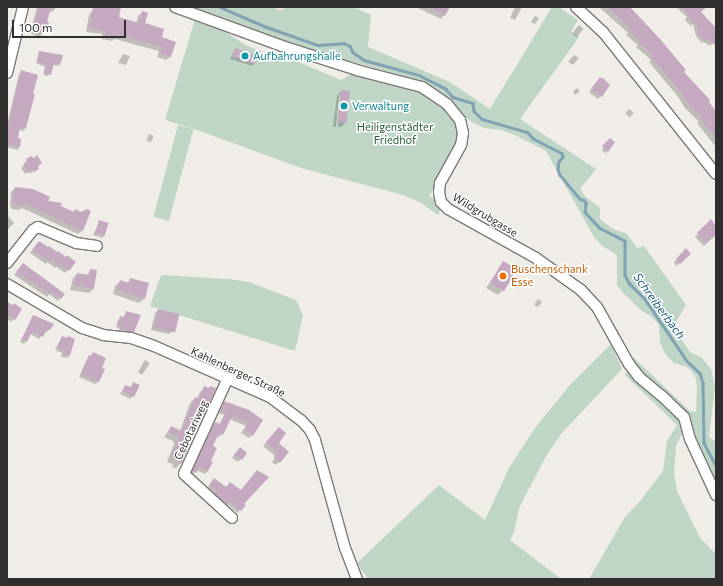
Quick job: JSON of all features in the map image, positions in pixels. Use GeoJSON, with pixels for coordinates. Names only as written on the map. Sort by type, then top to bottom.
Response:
{"type":"FeatureCollection","features":[{"type":"Feature","properties":{"kind":"street"},"geometry":{"type":"LineString","coordinates":[[7,73],[10,48],[23,7]]}},
{"type":"Feature","properties":{"kind":"street","name":"Wildgrubgasse"},"geometry":{"type":"LineString","coordinates":[[175,7],[282,46],[341,65],[422,87],[436,95],[452,109],[462,124],[462,139],[440,183],[438,192],[441,202],[448,209],[536,258],[581,290],[597,307],[629,364],[640,377],[684,417],[690,439],[716,495]]}},
{"type":"Feature","properties":{"kind":"street"},"geometry":{"type":"LineString","coordinates":[[576,7],[603,32],[716,174]]}},
{"type":"Feature","properties":{"kind":"street"},"geometry":{"type":"LineString","coordinates":[[7,263],[32,230],[38,228],[76,243],[97,246]]}},
{"type":"Feature","properties":{"kind":"street","name":"Kahlenberger Straße"},"geometry":{"type":"LineString","coordinates":[[7,284],[82,328],[103,335],[141,341],[227,380],[270,397],[301,420],[310,430],[318,451],[345,548],[357,579]]}},
{"type":"Feature","properties":{"kind":"street","name":"Cebotariweg"},"geometry":{"type":"LineString","coordinates":[[227,380],[184,474],[232,518]]}},
{"type":"Feature","properties":{"kind":"green space"},"geometry":{"type":"Polygon","coordinates":[[[191,7],[272,7],[280,10],[288,7],[354,7],[371,15],[368,47],[450,82],[490,109],[552,7],[559,7],[578,20],[571,32],[579,37],[520,119],[596,169],[580,189],[586,197],[600,208],[600,219],[613,229],[626,233],[637,248],[644,246],[686,305],[673,327],[691,353],[701,357],[711,369],[715,387],[709,437],[716,442],[716,488],[683,432],[676,446],[674,472],[677,491],[700,538],[716,554],[716,579],[589,579],[625,517],[641,500],[663,471],[667,441],[677,425],[625,375],[633,357],[690,411],[696,412],[697,386],[695,375],[687,367],[674,363],[666,355],[660,343],[659,325],[651,316],[642,311],[625,295],[617,285],[617,255],[601,245],[594,237],[546,151],[515,135],[501,130],[484,128],[473,123],[421,81],[297,46],[191,7]]]}},
{"type":"Feature","properties":{"kind":"green space","name":"Heiligenstädter Friedhof"},"geometry":{"type":"Polygon","coordinates":[[[195,19],[215,25],[244,44],[257,50],[289,58],[341,80],[353,73],[424,93],[445,106],[458,123],[459,142],[429,197],[446,198],[438,215],[421,203],[403,195],[301,168],[197,130],[165,120],[195,19]]]}},
{"type":"Feature","properties":{"kind":"green space"},"geometry":{"type":"Polygon","coordinates":[[[178,125],[193,129],[169,221],[153,217],[178,125]]]}},
{"type":"Feature","properties":{"kind":"green space"},"geometry":{"type":"Polygon","coordinates":[[[161,275],[228,279],[249,282],[296,300],[303,316],[295,351],[150,306],[161,275]]]}},
{"type":"Feature","properties":{"kind":"green space"},"geometry":{"type":"Polygon","coordinates":[[[611,344],[622,369],[561,434],[545,458],[519,508],[514,532],[510,540],[561,579],[368,579],[357,563],[439,485],[485,520],[509,468],[535,428],[569,386],[611,344]]]}},
{"type":"Feature","properties":{"kind":"building"},"geometry":{"type":"Polygon","coordinates":[[[39,7],[51,7],[47,22],[49,23],[47,31],[44,33],[33,28],[39,7]]]}},
{"type":"Feature","properties":{"kind":"building"},"geometry":{"type":"Polygon","coordinates":[[[93,7],[121,7],[119,17],[139,23],[142,11],[148,13],[145,23],[164,29],[162,37],[176,42],[171,57],[160,53],[162,47],[118,35],[117,38],[105,36],[105,31],[89,28],[93,7]]]}},
{"type":"Feature","properties":{"kind":"building"},"geometry":{"type":"Polygon","coordinates":[[[428,7],[450,7],[445,16],[428,7]]]}},
{"type":"Feature","properties":{"kind":"building"},"geometry":{"type":"Polygon","coordinates":[[[607,7],[630,7],[686,70],[684,72],[710,100],[709,102],[716,111],[716,138],[700,119],[702,118],[688,104],[683,95],[652,58],[654,56],[639,43],[640,41],[629,31],[631,29],[607,7]]]}},
{"type":"Feature","properties":{"kind":"building"},"geometry":{"type":"Polygon","coordinates":[[[682,7],[707,7],[701,12],[716,28],[716,46],[708,39],[706,41],[698,33],[696,22],[694,24],[687,16],[689,14],[682,7]]]}},
{"type":"Feature","properties":{"kind":"building","name":"Aufbahrungshalle"},"geometry":{"type":"Polygon","coordinates":[[[235,48],[258,56],[255,64],[232,57],[235,48]]]}},
{"type":"Feature","properties":{"kind":"building"},"geometry":{"type":"Polygon","coordinates":[[[39,51],[63,55],[60,65],[54,63],[51,75],[44,73],[46,65],[37,61],[39,51]]]}},
{"type":"Feature","properties":{"kind":"building"},"geometry":{"type":"Polygon","coordinates":[[[21,70],[38,75],[33,94],[35,94],[26,128],[20,127],[18,138],[21,139],[20,147],[7,144],[7,129],[21,70]]]}},
{"type":"Feature","properties":{"kind":"building"},"geometry":{"type":"Polygon","coordinates":[[[600,77],[610,85],[602,97],[591,89],[600,77]]]}},
{"type":"Feature","properties":{"kind":"building","name":"Verwaltung"},"geometry":{"type":"Polygon","coordinates":[[[341,90],[350,91],[347,123],[338,122],[341,90]]]}},
{"type":"Feature","properties":{"kind":"building"},"geometry":{"type":"Polygon","coordinates":[[[610,138],[615,142],[608,152],[602,146],[610,138]]]}},
{"type":"Feature","properties":{"kind":"building"},"geometry":{"type":"Polygon","coordinates":[[[37,155],[42,163],[38,166],[39,169],[34,172],[32,170],[28,172],[23,165],[28,162],[26,159],[31,156],[34,158],[37,155]]]}},
{"type":"Feature","properties":{"kind":"building"},"geometry":{"type":"Polygon","coordinates":[[[15,187],[33,189],[50,197],[48,201],[62,203],[61,206],[74,212],[75,209],[81,212],[87,209],[91,211],[83,231],[25,204],[24,206],[16,205],[13,202],[15,187]]]}},
{"type":"Feature","properties":{"kind":"building"},"geometry":{"type":"Polygon","coordinates":[[[711,219],[716,226],[716,234],[706,243],[697,233],[711,219]]]}},
{"type":"Feature","properties":{"kind":"building"},"geometry":{"type":"Polygon","coordinates":[[[99,220],[109,223],[105,235],[95,232],[99,220]]]}},
{"type":"Feature","properties":{"kind":"building"},"geometry":{"type":"Polygon","coordinates":[[[39,241],[66,257],[67,255],[76,262],[69,271],[51,260],[49,261],[32,250],[39,241]]]}},
{"type":"Feature","properties":{"kind":"building"},"geometry":{"type":"Polygon","coordinates":[[[686,248],[691,254],[680,264],[676,259],[686,248]]]}},
{"type":"Feature","properties":{"kind":"building","name":"Buschenschank Esse"},"geometry":{"type":"Polygon","coordinates":[[[503,261],[517,269],[504,292],[490,284],[503,261]]]}},
{"type":"Feature","properties":{"kind":"building"},"geometry":{"type":"Polygon","coordinates":[[[23,263],[65,294],[61,299],[52,292],[50,294],[16,272],[23,263]]]}},
{"type":"Feature","properties":{"kind":"building"},"geometry":{"type":"Polygon","coordinates":[[[90,269],[97,270],[94,289],[74,285],[77,273],[89,275],[90,269]]]}},
{"type":"Feature","properties":{"kind":"building"},"geometry":{"type":"Polygon","coordinates":[[[130,278],[149,283],[145,299],[117,290],[120,280],[129,283],[130,278]]]}},
{"type":"Feature","properties":{"kind":"building"},"geometry":{"type":"Polygon","coordinates":[[[7,302],[13,305],[14,303],[22,309],[15,320],[7,314],[7,302]]]}},
{"type":"Feature","properties":{"kind":"building"},"geometry":{"type":"Polygon","coordinates":[[[158,309],[179,314],[175,332],[154,328],[158,309]]]}},
{"type":"Feature","properties":{"kind":"building"},"geometry":{"type":"Polygon","coordinates":[[[126,311],[141,315],[134,332],[121,329],[122,326],[118,325],[120,316],[124,317],[126,311]]]}},
{"type":"Feature","properties":{"kind":"building"},"geometry":{"type":"Polygon","coordinates":[[[33,315],[54,324],[50,330],[48,328],[43,337],[32,331],[27,342],[22,339],[33,315]]]}},
{"type":"Feature","properties":{"kind":"building"},"geometry":{"type":"Polygon","coordinates":[[[62,336],[67,338],[68,336],[75,339],[70,355],[63,354],[64,350],[57,347],[62,336]]]}},
{"type":"Feature","properties":{"kind":"building"},"geometry":{"type":"Polygon","coordinates":[[[93,352],[106,358],[102,368],[105,369],[99,382],[81,374],[89,355],[91,356],[93,352]]]}},
{"type":"Feature","properties":{"kind":"building"},"geometry":{"type":"Polygon","coordinates":[[[133,382],[140,385],[134,397],[122,391],[125,385],[131,387],[133,382]]]}},
{"type":"Feature","properties":{"kind":"building"},"geometry":{"type":"Polygon","coordinates":[[[204,386],[216,388],[198,428],[190,425],[184,441],[191,444],[181,464],[176,462],[177,459],[171,457],[178,439],[177,436],[168,432],[171,426],[182,431],[195,397],[199,399],[204,386]]]}},
{"type":"Feature","properties":{"kind":"building"},"geometry":{"type":"Polygon","coordinates":[[[224,401],[249,410],[263,420],[253,436],[244,430],[248,423],[232,416],[223,435],[219,433],[213,446],[217,448],[211,461],[213,462],[208,471],[199,467],[196,473],[192,471],[215,422],[220,424],[226,412],[221,410],[224,401]]]}},
{"type":"Feature","properties":{"kind":"building"},"geometry":{"type":"Polygon","coordinates":[[[279,427],[286,433],[279,443],[289,452],[280,463],[274,458],[277,452],[266,442],[279,427]]]}},
{"type":"Feature","properties":{"kind":"building"},"geometry":{"type":"Polygon","coordinates":[[[240,447],[247,453],[242,460],[234,455],[240,447]]]}},
{"type":"Feature","properties":{"kind":"building"},"geometry":{"type":"Polygon","coordinates":[[[257,470],[269,477],[244,504],[246,505],[241,511],[230,502],[228,505],[214,493],[216,490],[209,485],[214,478],[226,487],[230,482],[241,490],[257,470]]]}},
{"type":"Feature","properties":{"kind":"waterway","name":"Schreiberbach"},"geometry":{"type":"LineString","coordinates":[[220,7],[264,26],[318,45],[344,43],[350,46],[353,52],[364,60],[419,75],[446,89],[453,97],[473,103],[474,111],[482,119],[527,132],[534,139],[562,153],[563,157],[559,162],[558,169],[560,175],[580,199],[584,200],[586,203],[585,212],[600,228],[625,241],[625,275],[629,283],[645,299],[687,361],[700,373],[703,383],[704,443],[716,466]]}},
{"type":"Feature","properties":{"kind":"place","name":"Aufbahrungshalle"},"geometry":{"type":"Point","coordinates":[245,56]}},
{"type":"Feature","properties":{"kind":"place","name":"Verwaltung"},"geometry":{"type":"Point","coordinates":[344,106]}},
{"type":"Feature","properties":{"kind":"place","name":"Buschenschank Esse"},"geometry":{"type":"Point","coordinates":[503,276]}}]}
